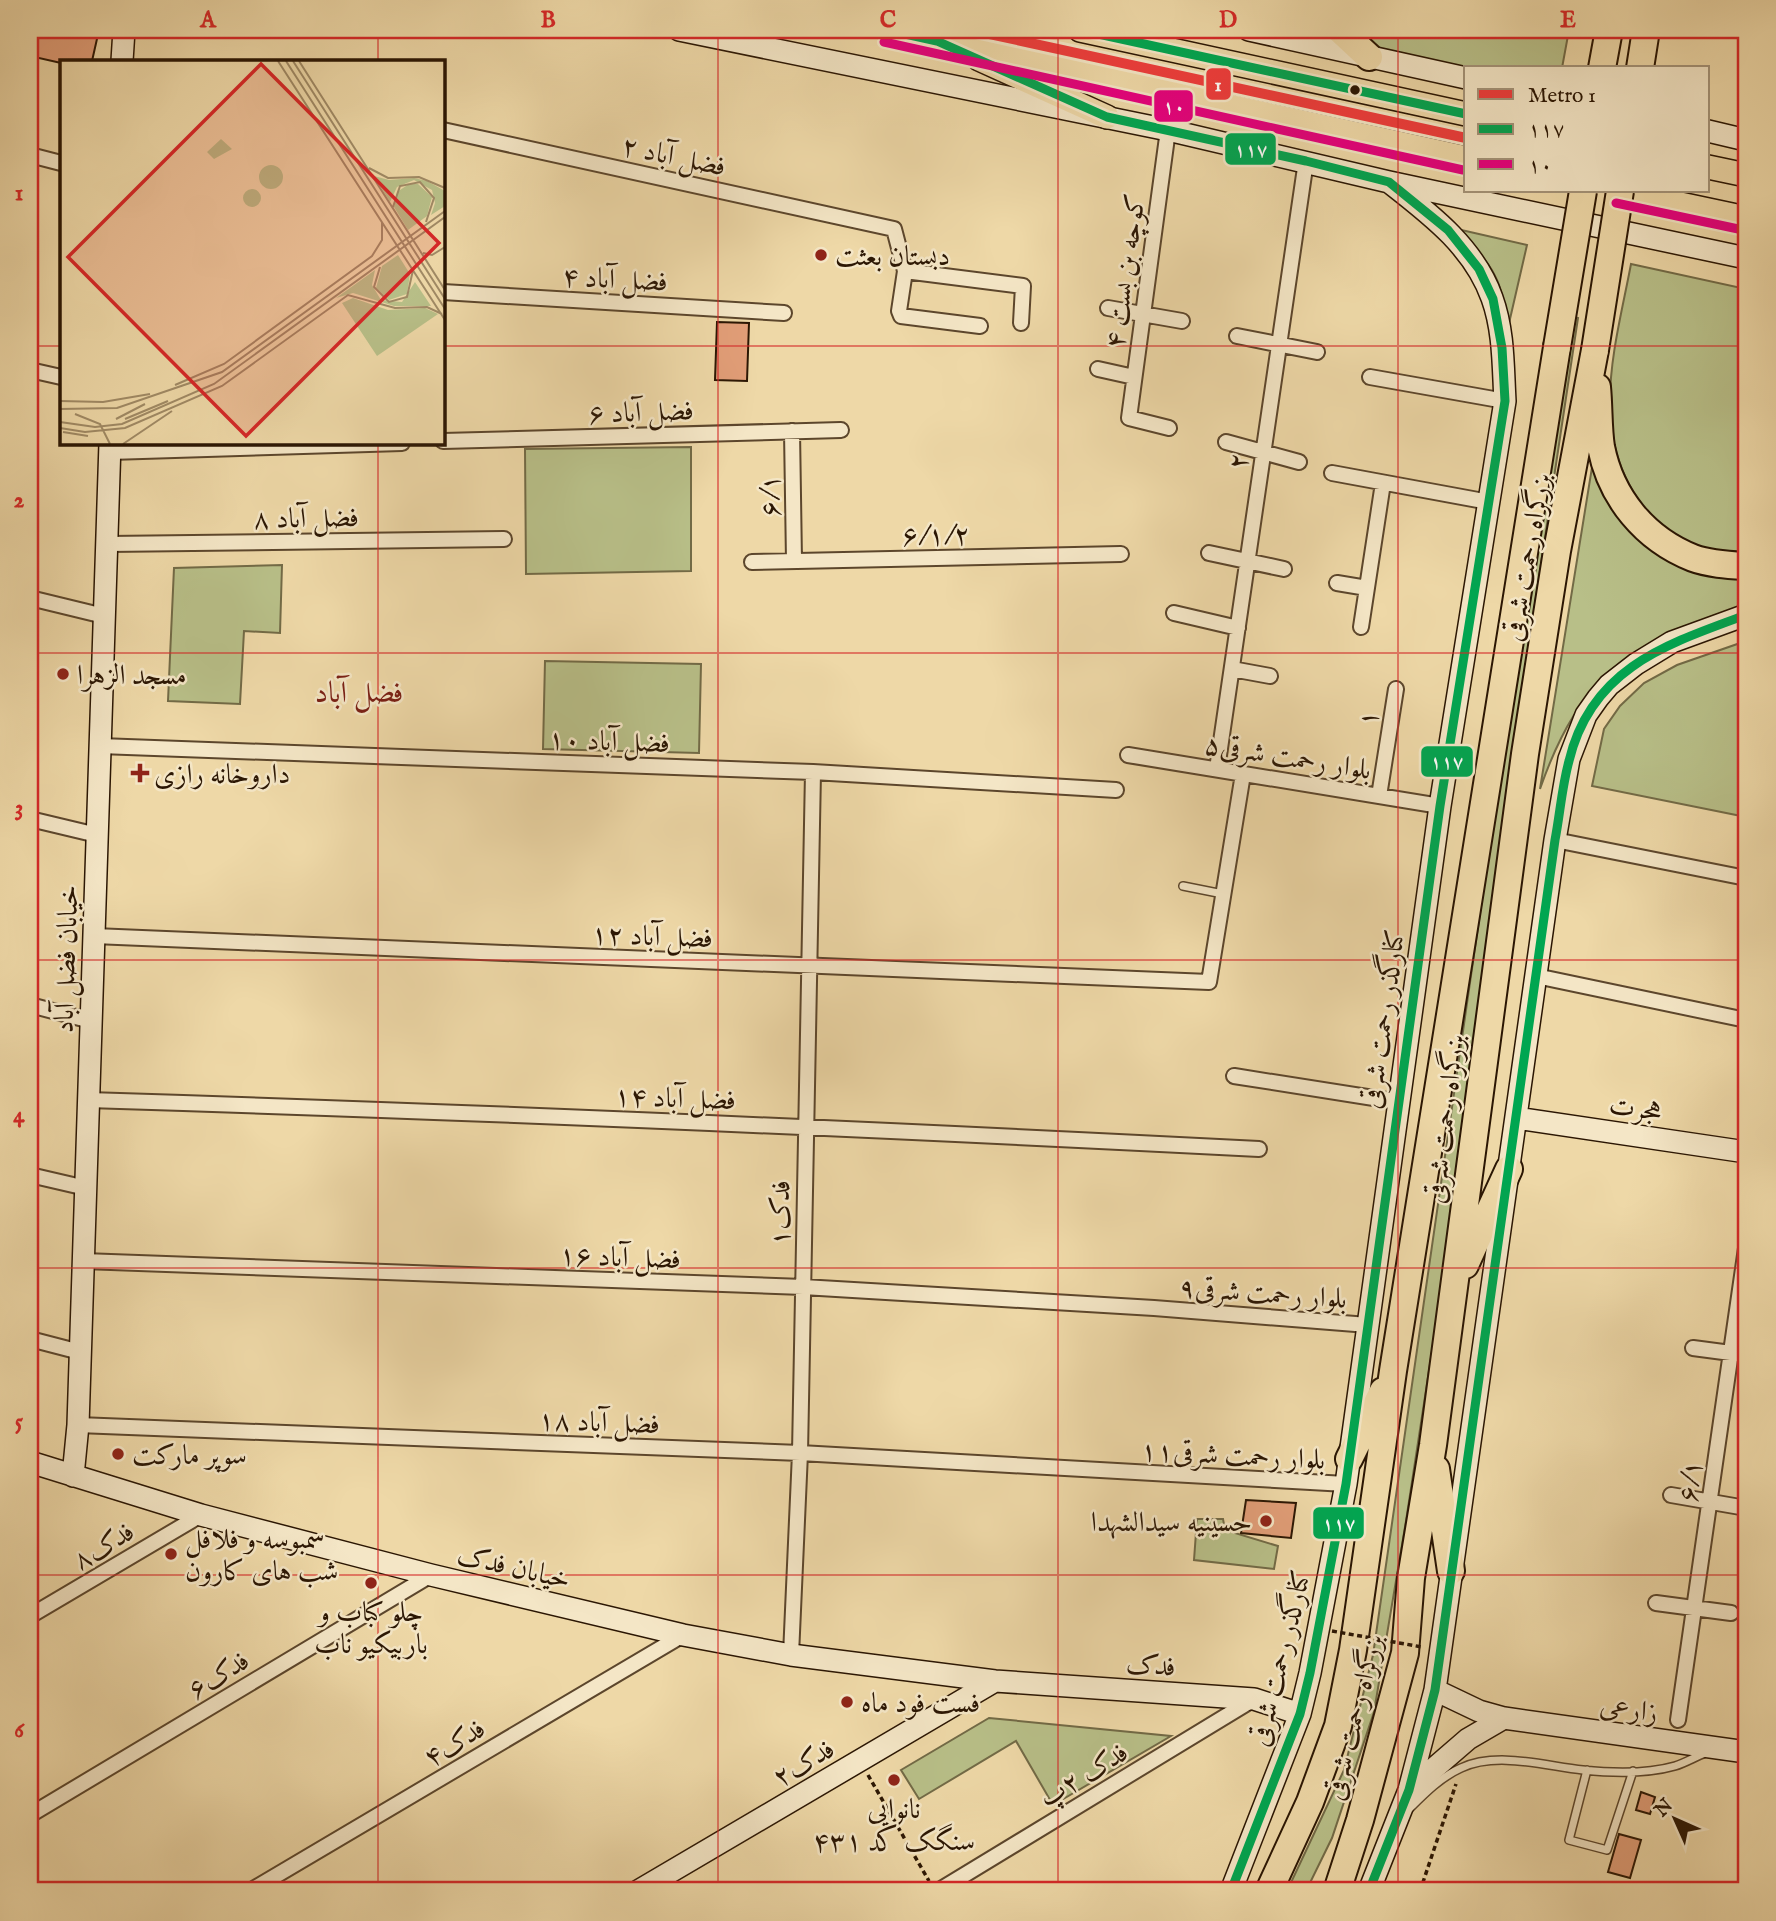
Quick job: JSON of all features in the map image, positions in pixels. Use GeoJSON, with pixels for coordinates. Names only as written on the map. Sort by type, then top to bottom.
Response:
{"type":"FeatureCollection","features":[{"type":"Feature","properties":{"kind":"highway"},"geometry":{"type":"LineString","coordinates":[[1339,30],[1368,57]]}},
{"type":"Feature","properties":{"kind":"highway"},"geometry":{"type":"LineString","coordinates":[[1602,66],[1608,36]]}},
{"type":"Feature","properties":{"kind":"highway","name":"بزرگراه رحمت شرقی"},"geometry":{"type":"LineString","coordinates":[[1269,1891],[1310,1802],[1338,1726],[1353,1650],[1393,1371],[1583,192]]}},
{"type":"Feature","properties":{"kind":"highway"},"geometry":{"type":"LineString","coordinates":[[1620,192],[1595,350],[1601,445],[1609,475],[1623,503],[1642,526],[1668,545],[1695,559],[1746,566]]}},
{"type":"Feature","properties":{"kind":"highway","name":"بزرگراه رحمت شرقی"},"geometry":{"type":"LineString","coordinates":[[1337,1891],[1360,1820],[1405,1653],[1410,1578],[1433,1445],[1525,754],[1557,551],[1595,350]]}},
{"type":"Feature","properties":{"kind":"highway"},"geometry":{"type":"LineString","coordinates":[[1454,1289],[1509,1169]]}},
{"type":"Feature","properties":{"kind":"highway"},"geometry":{"type":"LineString","coordinates":[[1347,1472],[1393,1371]]}},
{"type":"Feature","properties":{"kind":"highway"},"geometry":{"type":"LineString","coordinates":[[1433,1445],[1451,1571]]}},
{"type":"Feature","properties":{"kind":"main road"},"geometry":{"type":"LineString","coordinates":[[124,30],[125,60]]}},
{"type":"Feature","properties":{"kind":"main road"},"geometry":{"type":"LineString","coordinates":[[679,30],[1168,130],[1389,182],[1746,258]]}},
{"type":"Feature","properties":{"kind":"main road"},"geometry":{"type":"LineString","coordinates":[[887,30],[1464,158]]}},
{"type":"Feature","properties":{"kind":"main road"},"geometry":{"type":"LineString","coordinates":[[1080,30],[1464,114]]}},
{"type":"Feature","properties":{"kind":"main road"},"geometry":{"type":"LineString","coordinates":[[1249,30],[1464,78]]}},
{"type":"Feature","properties":{"kind":"main road"},"geometry":{"type":"LineString","coordinates":[[937,41],[1107,117]]}},
{"type":"Feature","properties":{"kind":"main road"},"geometry":{"type":"LineString","coordinates":[[1710,131],[1743,137]]}},
{"type":"Feature","properties":{"kind":"main road"},"geometry":{"type":"LineString","coordinates":[[1710,167],[1746,175]]}},
{"type":"Feature","properties":{"kind":"main road","name":"کنارگذر رحمت شرقی"},"geometry":{"type":"LineString","coordinates":[[1231,1891],[1300,1714],[1310,1673],[1347,1472],[1440,806],[1506,401],[1502,348],[1493,299],[1479,269],[1448,230],[1389,182]]}},
{"type":"Feature","properties":{"kind":"main road"},"geometry":{"type":"LineString","coordinates":[[1625,192],[1746,218]]}},
{"type":"Feature","properties":{"kind":"main road","name":"خیابان فضل آباد"},"geometry":{"type":"LineString","coordinates":[[73,1476],[78,1425],[110,447]]}},
{"type":"Feature","properties":{"kind":"main road"},"geometry":{"type":"LineString","coordinates":[[1369,1891],[1409,1790],[1435,1689],[1555,840],[1569,760],[1586,715],[1609,685],[1636,664],[1672,642],[1746,615]]}},
{"type":"Feature","properties":{"kind":"main road","name":"هجرت"},"geometry":{"type":"LineString","coordinates":[[1517,1118],[1746,1152]]}},
{"type":"Feature","properties":{"kind":"main road","name":"خیابان فدک"},"geometry":{"type":"LineString","coordinates":[[30,1462],[201,1515],[431,1575],[684,1635],[790,1655],[995,1681]]}},
{"type":"Feature","properties":{"kind":"main road","name":"فدک"},"geometry":{"type":"LineString","coordinates":[[995,1681],[1254,1699],[1300,1714]]}},
{"type":"Feature","properties":{"kind":"main road","name":"فدک۲"},"geometry":{"type":"LineString","coordinates":[[638,1891],[995,1681]]}},
{"type":"Feature","properties":{"kind":"main road","name":"زارعی"},"geometry":{"type":"LineString","coordinates":[[1435,1689],[1479,1711],[1504,1718],[1746,1752]]}},
{"type":"Feature","properties":{"kind":"main road"},"geometry":{"type":"LineString","coordinates":[[1409,1790],[1468,1739],[1504,1718]]}},
{"type":"Feature","properties":{"kind":"street","name":"فضل آباد ۲"},"geometry":{"type":"LineString","coordinates":[[444,130],[894,229],[905,271]]}},
{"type":"Feature","properties":{"kind":"street","name":"کوچه بن بست ۴"},"geometry":{"type":"LineString","coordinates":[[1168,130],[1129,418],[1169,429]]}},
{"type":"Feature","properties":{"kind":"street"},"geometry":{"type":"LineString","coordinates":[[30,155],[60,163]]}},
{"type":"Feature","properties":{"kind":"street","name":"۲"},"geometry":{"type":"LineString","coordinates":[[1217,769],[1306,161]]}},
{"type":"Feature","properties":{"kind":"street"},"geometry":{"type":"LineString","coordinates":[[980,326],[901,316],[899,311],[905,271],[1023,286],[1021,323]]}},
{"type":"Feature","properties":{"kind":"street","name":"فضل آباد ۴"},"geometry":{"type":"LineString","coordinates":[[444,292],[784,313]]}},
{"type":"Feature","properties":{"kind":"street"},"geometry":{"type":"LineString","coordinates":[[1108,308],[1182,321]]}},
{"type":"Feature","properties":{"kind":"street"},"geometry":{"type":"LineString","coordinates":[[1237,336],[1317,352]]}},
{"type":"Feature","properties":{"kind":"street"},"geometry":{"type":"LineString","coordinates":[[1098,369],[1134,377]]}},
{"type":"Feature","properties":{"kind":"street"},"geometry":{"type":"LineString","coordinates":[[30,370],[60,377]]}},
{"type":"Feature","properties":{"kind":"street"},"geometry":{"type":"LineString","coordinates":[[1370,377],[1506,401]]}},
{"type":"Feature","properties":{"kind":"street","name":"فضل آباد ۶"},"geometry":{"type":"LineString","coordinates":[[444,442],[841,430]]}},
{"type":"Feature","properties":{"kind":"street","name":"۶/۱"},"geometry":{"type":"LineString","coordinates":[[792,431],[794,561]]}},
{"type":"Feature","properties":{"kind":"street"},"geometry":{"type":"LineString","coordinates":[[1226,442],[1299,462]]}},
{"type":"Feature","properties":{"kind":"street"},"geometry":{"type":"LineString","coordinates":[[110,447],[329,444]]}},
{"type":"Feature","properties":{"kind":"street"},"geometry":{"type":"LineString","coordinates":[[1332,474],[1489,502]]}},
{"type":"Feature","properties":{"kind":"street"},"geometry":{"type":"LineString","coordinates":[[1361,627],[1384,483]]}},
{"type":"Feature","properties":{"kind":"street","name":"فضل آباد ۸"},"geometry":{"type":"LineString","coordinates":[[108,544],[504,539]]}},
{"type":"Feature","properties":{"kind":"street"},"geometry":{"type":"LineString","coordinates":[[1209,553],[1284,569]]}},
{"type":"Feature","properties":{"kind":"street","name":"۶/۱/۲"},"geometry":{"type":"LineString","coordinates":[[752,562],[1121,554]]}},
{"type":"Feature","properties":{"kind":"street"},"geometry":{"type":"LineString","coordinates":[[1337,583],[1367,588]]}},
{"type":"Feature","properties":{"kind":"street"},"geometry":{"type":"LineString","coordinates":[[30,598],[104,615]]}},
{"type":"Feature","properties":{"kind":"street"},"geometry":{"type":"LineString","coordinates":[[1174,613],[1238,628]]}},
{"type":"Feature","properties":{"kind":"street"},"geometry":{"type":"LineString","coordinates":[[1232,669],[1270,676]]}},
{"type":"Feature","properties":{"kind":"street","name":"۱"},"geometry":{"type":"LineString","coordinates":[[1379,796],[1396,689]]}},
{"type":"Feature","properties":{"kind":"street","name":"فضل آباد ۱۰"},"geometry":{"type":"LineString","coordinates":[[100,746],[813,772],[1116,790]]}},
{"type":"Feature","properties":{"kind":"street","name":"۵بلوار رحمت شرقی"},"geometry":{"type":"LineString","coordinates":[[1128,755],[1440,806]]}},
{"type":"Feature","properties":{"kind":"street","name":"فدک۱"},"geometry":{"type":"LineString","coordinates":[[790,1655],[800,1454],[813,772]]}},
{"type":"Feature","properties":{"kind":"street"},"geometry":{"type":"LineString","coordinates":[[1223,894],[1243,774]]}},
{"type":"Feature","properties":{"kind":"street"},"geometry":{"type":"LineString","coordinates":[[30,819],[97,835]]}},
{"type":"Feature","properties":{"kind":"street"},"geometry":{"type":"LineString","coordinates":[[1555,840],[1746,878]]}},
{"type":"Feature","properties":{"kind":"street","name":"فضل آباد ۱۲"},"geometry":{"type":"LineString","coordinates":[[94,936],[1209,982],[1223,894]]}},
{"type":"Feature","properties":{"kind":"street"},"geometry":{"type":"LineString","coordinates":[[1536,976],[1746,1020]]}},
{"type":"Feature","properties":{"kind":"street"},"geometry":{"type":"LineString","coordinates":[[30,1005],[91,1021]]}},
{"type":"Feature","properties":{"kind":"street"},"geometry":{"type":"LineString","coordinates":[[1234,1076],[1399,1102]]}},
{"type":"Feature","properties":{"kind":"street","name":"فضل آباد ۱۴"},"geometry":{"type":"LineString","coordinates":[[88,1100],[805,1126],[1259,1149]]}},
{"type":"Feature","properties":{"kind":"street"},"geometry":{"type":"LineString","coordinates":[[30,1175],[86,1188]]}},
{"type":"Feature","properties":{"kind":"street","name":"۶/۱"},"geometry":{"type":"LineString","coordinates":[[1678,1720],[1710,1502],[1739,1354],[1746,1248]]}},
{"type":"Feature","properties":{"kind":"street","name":"فضل آباد ۱۶"},"geometry":{"type":"LineString","coordinates":[[83,1261],[803,1287],[1154,1308]]}},
{"type":"Feature","properties":{"kind":"street","name":"بلوار رحمت شرقی۹"},"geometry":{"type":"LineString","coordinates":[[1154,1308],[1368,1325]]}},
{"type":"Feature","properties":{"kind":"street"},"geometry":{"type":"LineString","coordinates":[[30,1339],[80,1352]]}},
{"type":"Feature","properties":{"kind":"street"},"geometry":{"type":"LineString","coordinates":[[1693,1348],[1739,1354]]}},
{"type":"Feature","properties":{"kind":"street","name":"فضل آباد ۱۸"},"geometry":{"type":"LineString","coordinates":[[78,1425],[800,1454],[1117,1472]]}},
{"type":"Feature","properties":{"kind":"street","name":"بلوار رحمت شرقی۱۱"},"geometry":{"type":"LineString","coordinates":[[1117,1472],[1347,1472]]}},
{"type":"Feature","properties":{"kind":"street"},"geometry":{"type":"LineString","coordinates":[[1671,1495],[1746,1508]]}},
{"type":"Feature","properties":{"kind":"street","name":"فدک۸"},"geometry":{"type":"LineString","coordinates":[[30,1616],[201,1515]]}},
{"type":"Feature","properties":{"kind":"street","name":"فدک۶"},"geometry":{"type":"LineString","coordinates":[[30,1815],[431,1575]]}},
{"type":"Feature","properties":{"kind":"street"},"geometry":{"type":"LineString","coordinates":[[1656,1603],[1731,1614]]}},
{"type":"Feature","properties":{"kind":"street","name":"فدک۴"},"geometry":{"type":"LineString","coordinates":[[250,1891],[684,1635]]}},
{"type":"Feature","properties":{"kind":"street","name":"فدک ۲پ"},"geometry":{"type":"LineString","coordinates":[[936,1891],[1254,1699]]}},
{"type":"Feature","properties":{"kind":"lane"},"geometry":{"type":"LineString","coordinates":[[1183,886],[1223,894]]}},
{"type":"Feature","properties":{"kind":"lane"},"geometry":{"type":"LineString","coordinates":[[1397,1821],[1434,1784],[1461,1767],[1487,1761],[1587,1770],[1633,1771],[1674,1766],[1715,1749]]}},
{"type":"Feature","properties":{"kind":"lane"},"geometry":{"type":"LineString","coordinates":[[1587,1770],[1569,1840],[1607,1850],[1633,1771]]}},
{"type":"Feature","properties":{"kind":"path"},"geometry":{"type":"LineString","coordinates":[[1332,1631],[1422,1647]]}},
{"type":"Feature","properties":{"kind":"path"},"geometry":{"type":"LineString","coordinates":[[860,1761],[936,1891]]}},
{"type":"Feature","properties":{"kind":"path"},"geometry":{"type":"LineString","coordinates":[[1420,1891],[1461,1767]]}},
{"type":"Feature","properties":{"kind":"green space"},"geometry":{"type":"Polygon","coordinates":[[[1355,30],[1569,30],[1562,66],[1440,66],[1400,59],[1370,43],[1355,30]]]}},
{"type":"Feature","properties":{"kind":"green space"},"geometry":{"type":"Polygon","coordinates":[[[1457,229],[1527,245],[1507,332],[1503,298],[1494,274],[1457,229]]]}},
{"type":"Feature","properties":{"kind":"green space"},"geometry":{"type":"Polygon","coordinates":[[[1631,264],[1746,289],[1746,556],[1704,549],[1676,537],[1646,510],[1624,474],[1615,446],[1610,416],[1610,386],[1631,264]]]}},
{"type":"Feature","properties":{"kind":"green space"},"geometry":{"type":"Polygon","coordinates":[[[1570,316],[1578,318],[1527,657],[1458,1181],[1374,1712],[1332,1838],[1306,1891],[1287,1891],[1344,1770],[1373,1655],[1521,629],[1570,316]]]}},
{"type":"Feature","properties":{"kind":"green space"},"geometry":{"type":"Polygon","coordinates":[[[691,447],[691,571],[526,574],[525,449],[691,447]]]}},
{"type":"Feature","properties":{"kind":"green space"},"geometry":{"type":"Polygon","coordinates":[[[1594,455],[1610,503],[1746,576],[1746,605],[1672,634],[1616,667],[1574,715],[1556,748],[1540,789],[1594,455]]]}},
{"type":"Feature","properties":{"kind":"green space"},"geometry":{"type":"Polygon","coordinates":[[[282,565],[280,633],[244,631],[240,704],[168,701],[174,568],[282,565]]]}},
{"type":"Feature","properties":{"kind":"green space"},"geometry":{"type":"Polygon","coordinates":[[[1746,641],[1746,817],[1592,786],[1604,729],[1620,706],[1644,683],[1677,665],[1746,641]]]}},
{"type":"Feature","properties":{"kind":"green space"},"geometry":{"type":"Polygon","coordinates":[[[545,661],[701,664],[699,753],[543,749],[545,661]]]}},
{"type":"Feature","properties":{"kind":"green space"},"geometry":{"type":"Polygon","coordinates":[[[1197,1519],[1223,1519],[1225,1530],[1278,1546],[1274,1569],[1194,1560],[1197,1519]]]}},
{"type":"Feature","properties":{"kind":"green space"},"geometry":{"type":"Polygon","coordinates":[[[989,1718],[1171,1736],[1053,1805],[1016,1741],[919,1799],[901,1770],[989,1718]]]}},
{"type":"Feature","properties":{"kind":"building"},"geometry":{"type":"Polygon","coordinates":[[[30,30],[99,30],[92,60],[60,60],[60,63],[30,56],[30,30]]]}},
{"type":"Feature","properties":{"kind":"building"},"geometry":{"type":"Polygon","coordinates":[[[717,322],[749,323],[747,381],[715,380],[717,322]]]}},
{"type":"Feature","properties":{"kind":"building","name":"حسینیه سیدالشهدا"},"geometry":{"type":"Polygon","coordinates":[[[1246,1500],[1296,1503],[1291,1538],[1241,1533],[1246,1500]]]}},
{"type":"Feature","properties":{"kind":"building"},"geometry":{"type":"Polygon","coordinates":[[[1641,1792],[1655,1797],[1650,1814],[1636,1810],[1641,1792]]]}},
{"type":"Feature","properties":{"kind":"building"},"geometry":{"type":"Polygon","coordinates":[[[1619,1834],[1641,1840],[1630,1878],[1608,1872],[1619,1834]]]}},
{"type":"Feature","properties":{"kind":"metro line","name":"1"},"geometry":{"type":"LineString","coordinates":[[971,30],[1464,138]]}},
{"type":"Feature","properties":{"kind":"transit line","name":"۱۱۷"},"geometry":{"type":"LineString","coordinates":[[887,30],[937,41],[1107,117],[1389,182],[1448,230],[1479,269],[1493,299],[1502,348],[1505,401],[1440,806],[1346,1484],[1300,1714],[1231,1891]]}},
{"type":"Feature","properties":{"kind":"transit line","name":"۱۱۷"},"geometry":{"type":"LineString","coordinates":[[1080,30],[1464,114]]}},
{"type":"Feature","properties":{"kind":"transit line","name":"۱۰"},"geometry":{"type":"LineString","coordinates":[[884,42],[1463,170]]}},
{"type":"Feature","properties":{"kind":"transit line","name":"۱۰"},"geometry":{"type":"LineString","coordinates":[[1616,203],[1743,230]]}},
{"type":"Feature","properties":{"kind":"transit line","name":"۱۱۷"},"geometry":{"type":"LineString","coordinates":[[1369,1891],[1409,1790],[1435,1690],[1555,840],[1569,761],[1580,729],[1595,703],[1614,682],[1661,649],[1746,615]]}},
{"type":"Feature","properties":{"kind":"place","name":"دبستان بعثت"},"geometry":{"type":"Point","coordinates":[821,255]}},
{"type":"Feature","properties":{"kind":"place","name":"مسجد الزهرا"},"geometry":{"type":"Point","coordinates":[63,674]}},
{"type":"Feature","properties":{"kind":"place","name":"داروخانه رازی"},"geometry":{"type":"Point","coordinates":[140,773]}},
{"type":"Feature","properties":{"kind":"place","name":"سوپر مارکت"},"geometry":{"type":"Point","coordinates":[118,1454]}},
{"type":"Feature","properties":{"kind":"place","name":"حسینیه سیدالشهدا"},"geometry":{"type":"Point","coordinates":[1266,1521]}},
{"type":"Feature","properties":{"kind":"place","name":"سمبوسه و فلافل شب های کارون"},"geometry":{"type":"Point","coordinates":[171,1554]}},
{"type":"Feature","properties":{"kind":"place","name":"چلو کباب و باربیکیو ناب"},"geometry":{"type":"Point","coordinates":[371,1583]}},
{"type":"Feature","properties":{"kind":"place","name":"فست فود ماه"},"geometry":{"type":"Point","coordinates":[847,1702]}},
{"type":"Feature","properties":{"kind":"place","name":"نانوایی سنگک کد ۴۳۱"},"geometry":{"type":"Point","coordinates":[894,1780]}},
{"type":"Feature","properties":{"kind":"district","name":"فضل آباد"},"geometry":{"type":"Point","coordinates":[359,692]}}]}
